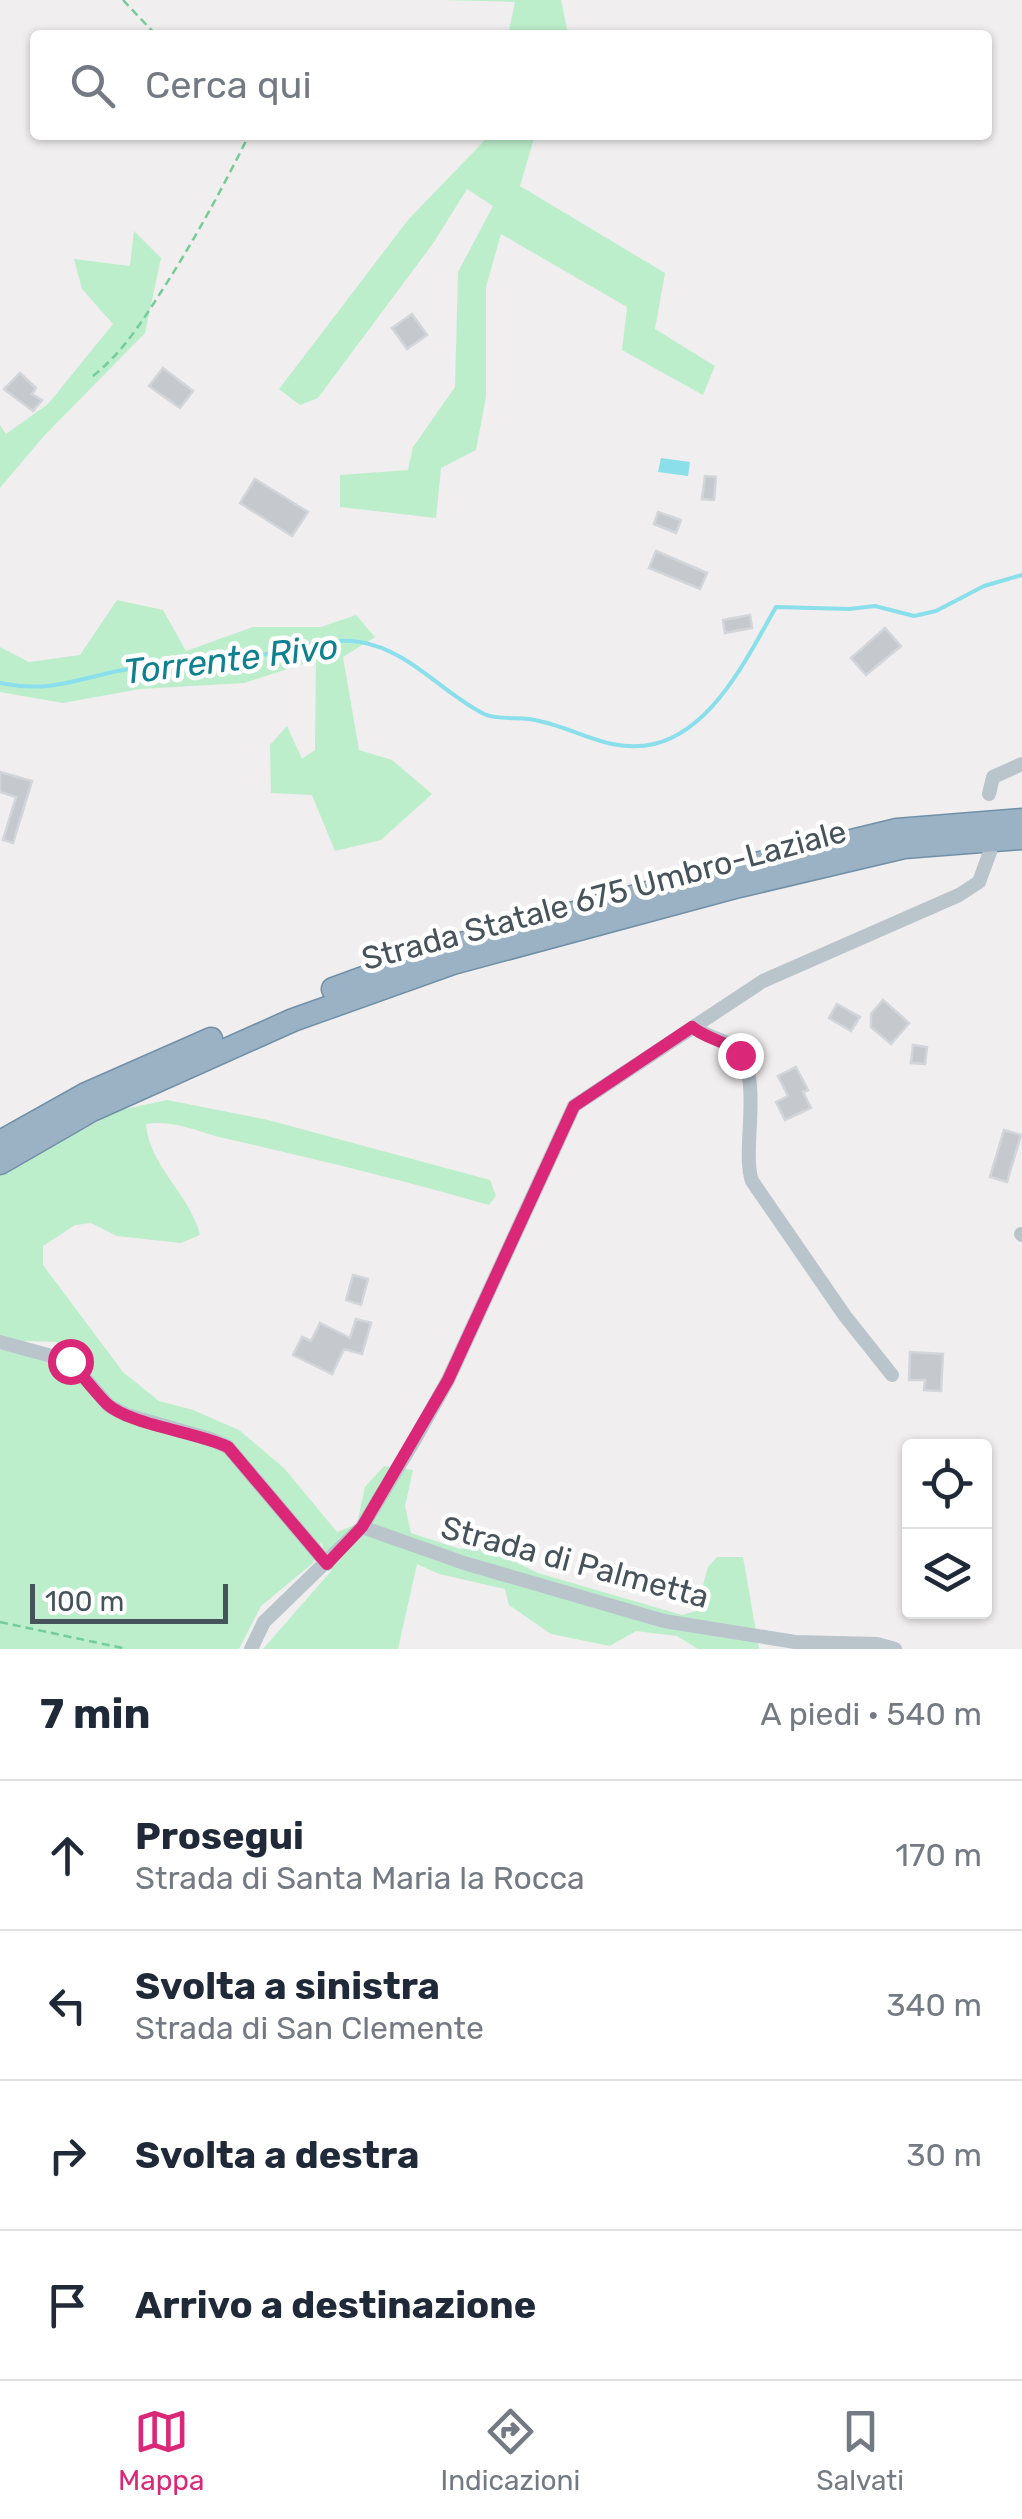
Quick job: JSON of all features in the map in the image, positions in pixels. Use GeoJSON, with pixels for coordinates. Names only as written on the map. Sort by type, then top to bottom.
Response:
{"type":"FeatureCollection","features":[{"type":"Feature","properties":{"kind":"highway","name":"Strada Statale 675 Umbro-Laziale"},"geometry":{"type":"LineString","coordinates":[[0,1142],[86,1094],[292,1005],[442,948],[723,872],[897,830],[1022,820]]}},
{"type":"Feature","properties":{"kind":"highway","name":"Strada Statale 675 Umbro-Laziale"},"geometry":{"type":"LineString","coordinates":[[0,1162],[92,1110],[293,1020],[453,963],[740,886],[904,847],[1022,838]]}},
{"type":"Feature","properties":{"kind":"street"},"geometry":{"type":"LineString","coordinates":[[989,794],[993,778],[1022,764]]}},
{"type":"Feature","properties":{"kind":"street"},"geometry":{"type":"LineString","coordinates":[[251,1649],[264,1622],[362,1527],[448,1380],[574,1106],[763,981],[959,895],[979,882],[990,852]]}},
{"type":"Feature","properties":{"kind":"street"},"geometry":{"type":"LineString","coordinates":[[692,1027],[730,1044],[740,1055],[748,1075],[752,1104],[747,1166],[752,1181],[845,1316],[892,1374]]}},
{"type":"Feature","properties":{"kind":"street"},"geometry":{"type":"LineString","coordinates":[[0,1342],[70,1361],[109,1406],[127,1415],[210,1438],[228,1447],[327,1564]]}},
{"type":"Feature","properties":{"kind":"street","name":"Strada di Palmetta"},"geometry":{"type":"LineString","coordinates":[[362,1527],[464,1564],[664,1622],[795,1642],[877,1644],[895,1649]]}},
{"type":"Feature","properties":{"kind":"path"},"geometry":{"type":"LineString","coordinates":[[122,0],[151,30]]}},
{"type":"Feature","properties":{"kind":"path"},"geometry":{"type":"LineString","coordinates":[[93,376],[134,335],[204,226],[247,140]]}},
{"type":"Feature","properties":{"kind":"path"},"geometry":{"type":"LineString","coordinates":[[0,1622],[127,1649]]}},
{"type":"Feature","properties":{"kind":"green space"},"geometry":{"type":"Polygon","coordinates":[[[443,0],[561,0],[567,30],[509,30],[515,2],[443,0]]]}},
{"type":"Feature","properties":{"kind":"green space"},"geometry":{"type":"Polygon","coordinates":[[[534,140],[520,186],[665,273],[655,329],[715,366],[703,395],[622,350],[627,307],[501,234],[486,287],[486,397],[476,450],[441,468],[436,518],[340,507],[340,475],[408,470],[413,447],[455,387],[458,272],[493,206],[467,189],[434,242],[318,398],[300,405],[279,389],[408,220],[483,142],[534,140]]]}},
{"type":"Feature","properties":{"kind":"green space"},"geometry":{"type":"Polygon","coordinates":[[[134,231],[161,258],[145,333],[43,437],[0,488],[0,425],[6,434],[48,404],[113,324],[82,289],[74,259],[130,266],[134,231]]]}},
{"type":"Feature","properties":{"kind":"green space"},"geometry":{"type":"Polygon","coordinates":[[[117,600],[163,610],[186,651],[253,627],[321,627],[356,615],[375,637],[343,657],[359,750],[392,760],[432,794],[381,840],[335,851],[312,795],[271,793],[270,745],[287,726],[302,759],[315,750],[316,660],[244,683],[140,689],[63,703],[0,692],[0,647],[29,662],[80,655],[117,600]]]}},
{"type":"Feature","properties":{"kind":"green space"},"geometry":{"type":"Polygon","coordinates":[[[167,1100],[268,1120],[490,1180],[496,1196],[489,1205],[177,1125],[146,1124],[154,1153],[188,1206],[200,1235],[181,1243],[117,1236],[91,1223],[75,1225],[43,1246],[43,1265],[123,1372],[159,1401],[193,1410],[239,1430],[284,1468],[337,1532],[357,1524],[365,1487],[384,1466],[413,1470],[405,1506],[411,1533],[460,1549],[482,1546],[538,1573],[682,1615],[696,1611],[708,1567],[717,1557],[743,1557],[759,1649],[698,1649],[677,1636],[636,1631],[610,1646],[551,1634],[509,1605],[505,1589],[439,1574],[417,1564],[398,1649],[263,1649],[332,1570],[321,1542],[313,1563],[261,1606],[239,1649],[0,1649],[0,1350],[36,1356],[65,1374],[57,1342],[27,1341],[0,1348],[0,1173],[120,1110],[167,1100]]]}},
{"type":"Feature","properties":{"kind":"water"},"geometry":{"type":"Polygon","coordinates":[[[661,458],[690,462],[688,476],[658,472],[661,458]]]}},
{"type":"Feature","properties":{"kind":"building"},"geometry":{"type":"Polygon","coordinates":[[[412,314],[427,335],[407,349],[392,328],[412,314]]]}},
{"type":"Feature","properties":{"kind":"building"},"geometry":{"type":"Polygon","coordinates":[[[163,368],[193,391],[180,408],[149,386],[163,368]]]}},
{"type":"Feature","properties":{"kind":"building"},"geometry":{"type":"Polygon","coordinates":[[[20,373],[36,388],[32,394],[42,400],[33,411],[4,389],[20,373]]]}},
{"type":"Feature","properties":{"kind":"building"},"geometry":{"type":"Polygon","coordinates":[[[705,476],[716,477],[714,500],[702,499],[705,476]]]}},
{"type":"Feature","properties":{"kind":"building"},"geometry":{"type":"Polygon","coordinates":[[[255,479],[308,512],[292,536],[240,503],[255,479]]]}},
{"type":"Feature","properties":{"kind":"building"},"geometry":{"type":"Polygon","coordinates":[[[658,512],[681,520],[676,533],[654,524],[658,512]]]}},
{"type":"Feature","properties":{"kind":"building"},"geometry":{"type":"Polygon","coordinates":[[[656,551],[707,573],[700,589],[649,568],[656,551]]]}},
{"type":"Feature","properties":{"kind":"building"},"geometry":{"type":"Polygon","coordinates":[[[750,615],[752,628],[725,633],[723,620],[750,615]]]}},
{"type":"Feature","properties":{"kind":"building"},"geometry":{"type":"Polygon","coordinates":[[[885,628],[901,646],[866,675],[851,658],[885,628]]]}},
{"type":"Feature","properties":{"kind":"building"},"geometry":{"type":"Polygon","coordinates":[[[0,772],[32,781],[13,843],[3,840],[16,797],[0,792],[0,772]]]}},
{"type":"Feature","properties":{"kind":"building"},"geometry":{"type":"Polygon","coordinates":[[[883,1000],[909,1023],[891,1044],[871,1027],[871,1014],[883,1000]]]}},
{"type":"Feature","properties":{"kind":"building"},"geometry":{"type":"Polygon","coordinates":[[[837,1004],[860,1017],[851,1031],[829,1018],[837,1004]]]}},
{"type":"Feature","properties":{"kind":"building"},"geometry":{"type":"Polygon","coordinates":[[[913,1045],[927,1047],[925,1064],[911,1063],[913,1045]]]}},
{"type":"Feature","properties":{"kind":"building"},"geometry":{"type":"Polygon","coordinates":[[[796,1067],[808,1090],[803,1092],[811,1108],[785,1120],[776,1102],[788,1096],[778,1076],[796,1067]]]}},
{"type":"Feature","properties":{"kind":"building"},"geometry":{"type":"Polygon","coordinates":[[[1004,1130],[1021,1135],[1007,1182],[990,1177],[1004,1130]]]}},
{"type":"Feature","properties":{"kind":"building"},"geometry":{"type":"Polygon","coordinates":[[[353,1275],[368,1279],[361,1305],[346,1300],[353,1275]]]}},
{"type":"Feature","properties":{"kind":"building"},"geometry":{"type":"Polygon","coordinates":[[[356,1319],[371,1323],[362,1354],[344,1349],[332,1374],[293,1355],[302,1337],[311,1341],[320,1323],[350,1338],[356,1319]]]}},
{"type":"Feature","properties":{"kind":"building"},"geometry":{"type":"Polygon","coordinates":[[[910,1352],[943,1354],[941,1391],[924,1390],[925,1380],[909,1380],[910,1352]]]}},
{"type":"Feature","properties":{"kind":"waterway","name":"Torrente Rivo"},"geometry":{"type":"LineString","coordinates":[[0,683],[56,685],[142,667],[228,662],[314,643],[360,642],[410,663],[484,714],[545,722],[606,743],[637,746],[675,736],[694,724],[727,689],[776,607],[875,606],[914,616],[936,611],[984,586],[1022,575]]}},
{"type":"Feature","properties":{"kind":"route"},"geometry":{"type":"LineString","coordinates":[[70,1361],[109,1406],[228,1447],[327,1564],[362,1527],[448,1380],[574,1106],[692,1027],[730,1044],[740,1055]]}}]}
